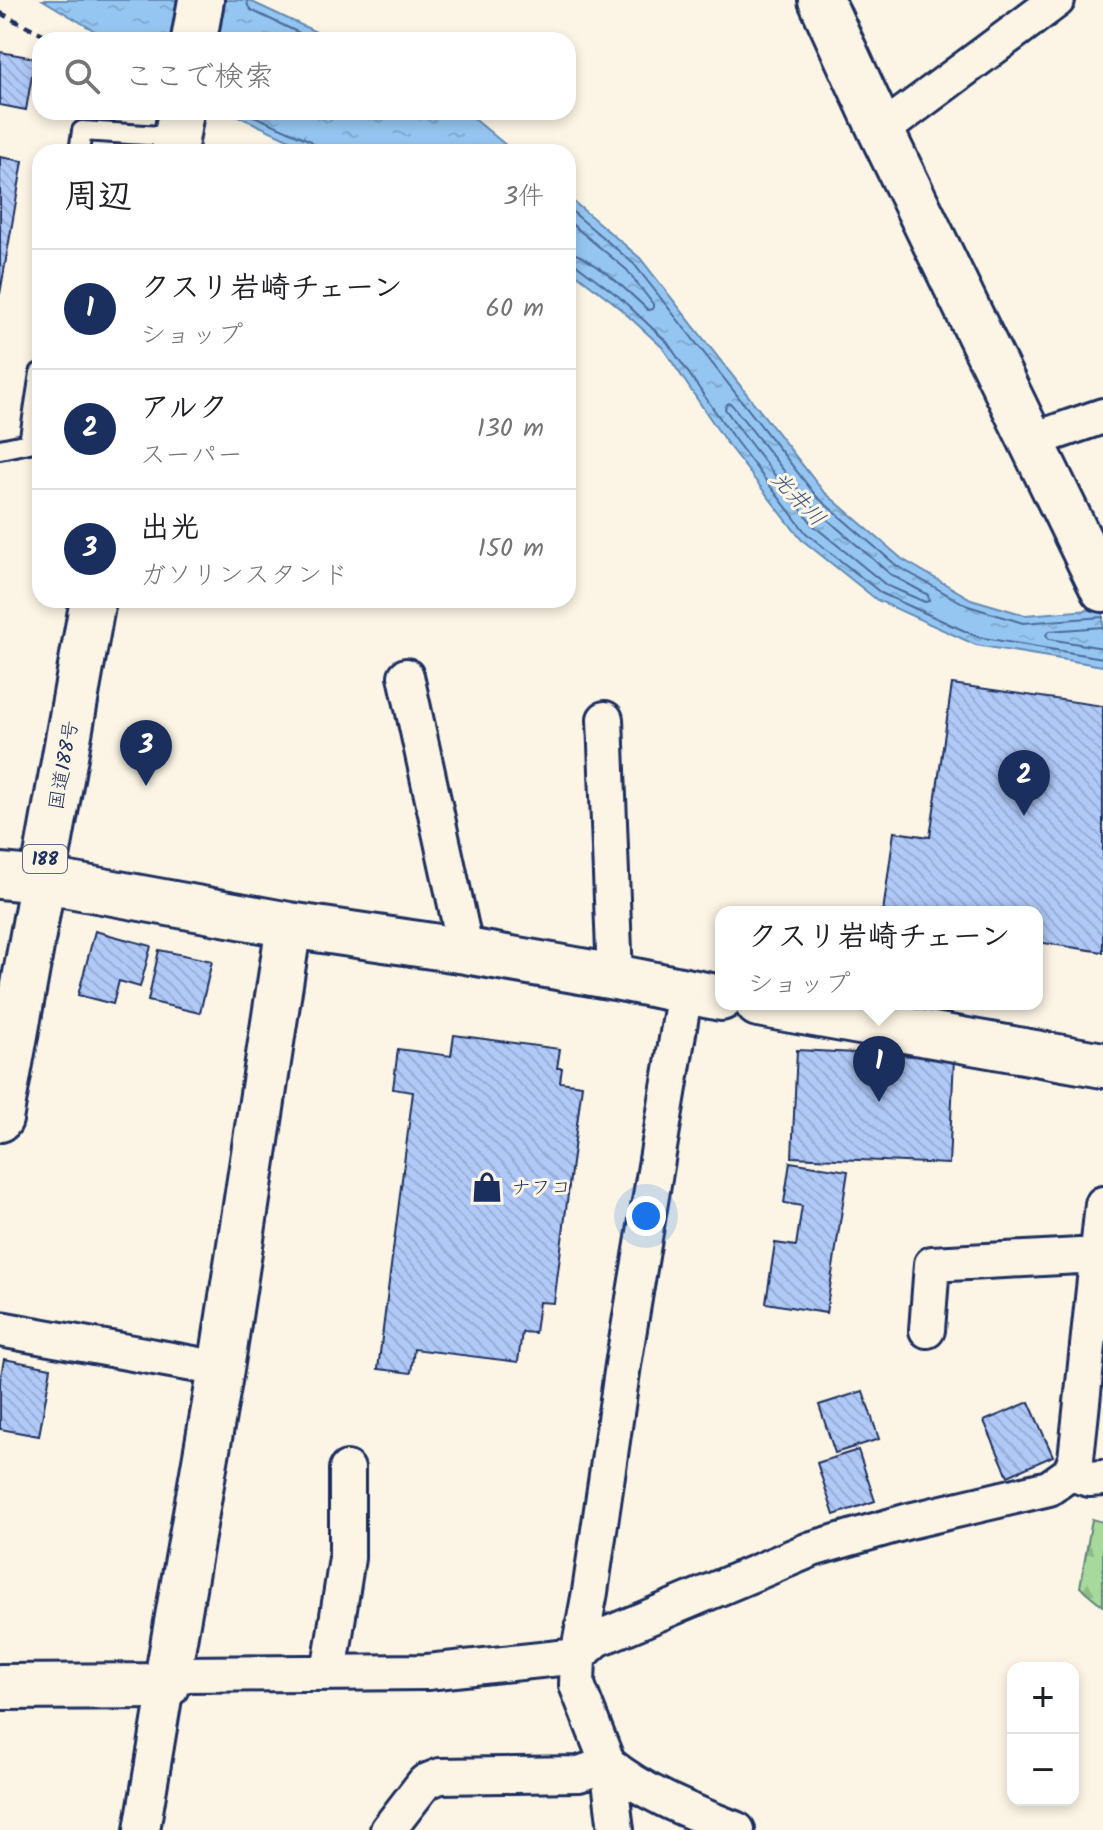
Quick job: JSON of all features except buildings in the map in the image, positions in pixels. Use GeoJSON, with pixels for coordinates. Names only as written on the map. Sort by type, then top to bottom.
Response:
{"type":"FeatureCollection","features":[{"type":"Feature","properties":{"kind":"main road"},"geometry":{"type":"LineString","coordinates":[[195,32],[201,0]]}},
{"type":"Feature","properties":{"kind":"main road"},"geometry":{"type":"LineString","coordinates":[[821,0],[881,131],[1103,589]]}},
{"type":"Feature","properties":{"kind":"main road","name":"国道188号"},"geometry":{"type":"LineString","coordinates":[[0,1119],[21,878],[91,608]]}},
{"type":"Feature","properties":{"kind":"main road"},"geometry":{"type":"LineString","coordinates":[[21,878],[289,925],[466,951],[703,994]]}},
{"type":"Feature","properties":{"kind":"main road"},"geometry":{"type":"LineString","coordinates":[[0,1687],[166,1686],[221,1369],[289,925]]}},
{"type":"Feature","properties":{"kind":"main road"},"geometry":{"type":"LineString","coordinates":[[792,1010],[1103,1065]]}},
{"type":"Feature","properties":{"kind":"street"},"geometry":{"type":"LineString","coordinates":[[881,131],[1057,0]]}},
{"type":"Feature","properties":{"kind":"street"},"geometry":{"type":"LineString","coordinates":[[1030,441],[1103,416]]}},
{"type":"Feature","properties":{"kind":"street"},"geometry":{"type":"LineString","coordinates":[[406,676],[466,951]]}},
{"type":"Feature","properties":{"kind":"street"},"geometry":{"type":"LineString","coordinates":[[605,719],[615,977]]}},
{"type":"Feature","properties":{"kind":"street"},"geometry":{"type":"LineString","coordinates":[[616,1830],[608,1764],[577,1685],[578,1656],[623,1365],[703,994]]}},
{"type":"Feature","properties":{"kind":"street"},"geometry":{"type":"LineString","coordinates":[[142,1830],[166,1686],[184,1674],[427,1672],[578,1656],[597,1639],[812,1549],[909,1521],[1049,1488],[1086,1475],[1076,1459],[1103,1204]]}},
{"type":"Feature","properties":{"kind":"street"},"geometry":{"type":"LineString","coordinates":[[927,1330],[932,1264],[1097,1255]]}},
{"type":"Feature","properties":{"kind":"street"},"geometry":{"type":"LineString","coordinates":[[0,1329],[221,1369]]}},
{"type":"Feature","properties":{"kind":"street"},"geometry":{"type":"LineString","coordinates":[[329,1673],[347,1558],[347,1469]]}},
{"type":"Feature","properties":{"kind":"street"},"geometry":{"type":"LineString","coordinates":[[388,1830],[425,1782],[440,1776],[579,1774],[608,1764]]}},
{"type":"Feature","properties":{"kind":"street"},"geometry":{"type":"LineString","coordinates":[[608,1764],[628,1780],[673,1804],[737,1830]]}},
{"type":"Feature","properties":{"kind":"lane"},"geometry":{"type":"LineString","coordinates":[[80,144],[82,131],[177,134]]}},
{"type":"Feature","properties":{"kind":"lane"},"geometry":{"type":"LineString","coordinates":[[0,449],[29,443],[32,424]]}},
{"type":"Feature","properties":{"kind":"path"},"geometry":{"type":"LineString","coordinates":[[0,13],[38,32]]}},
{"type":"Feature","properties":{"kind":"green space"},"geometry":{"type":"Polygon","coordinates":[[[1092,1519],[1103,1522],[1103,1606],[1080,1587],[1092,1519]]]}},
{"type":"Feature","properties":{"kind":"water"},"geometry":{"type":"Polygon","coordinates":[[[43,0],[248,0],[316,32],[97,32],[43,0]]]}},
{"type":"Feature","properties":{"kind":"water"},"geometry":{"type":"Polygon","coordinates":[[[246,120],[476,120],[504,144],[299,144],[246,120]]]}},
{"type":"Feature","properties":{"kind":"water","name":"光井川"},"geometry":{"type":"Polygon","coordinates":[[[576,204],[640,258],[823,491],[902,559],[971,599],[1025,615],[1103,609],[1103,666],[976,645],[877,600],[801,539],[728,445],[662,347],[613,302],[576,274],[576,204]]]}},
{"type":"Feature","properties":{"kind":"place","name":"出光"},"geometry":{"type":"Point","coordinates":[146,786]}},
{"type":"Feature","properties":{"kind":"place","name":"アルク"},"geometry":{"type":"Point","coordinates":[1024,816]}},
{"type":"Feature","properties":{"kind":"place","name":"クスリ岩崎チェーン"},"geometry":{"type":"Point","coordinates":[879,1102]}},
{"type":"Feature","properties":{"kind":"place","name":"ナフコ"},"geometry":{"type":"Point","coordinates":[487,1187]}}]}
